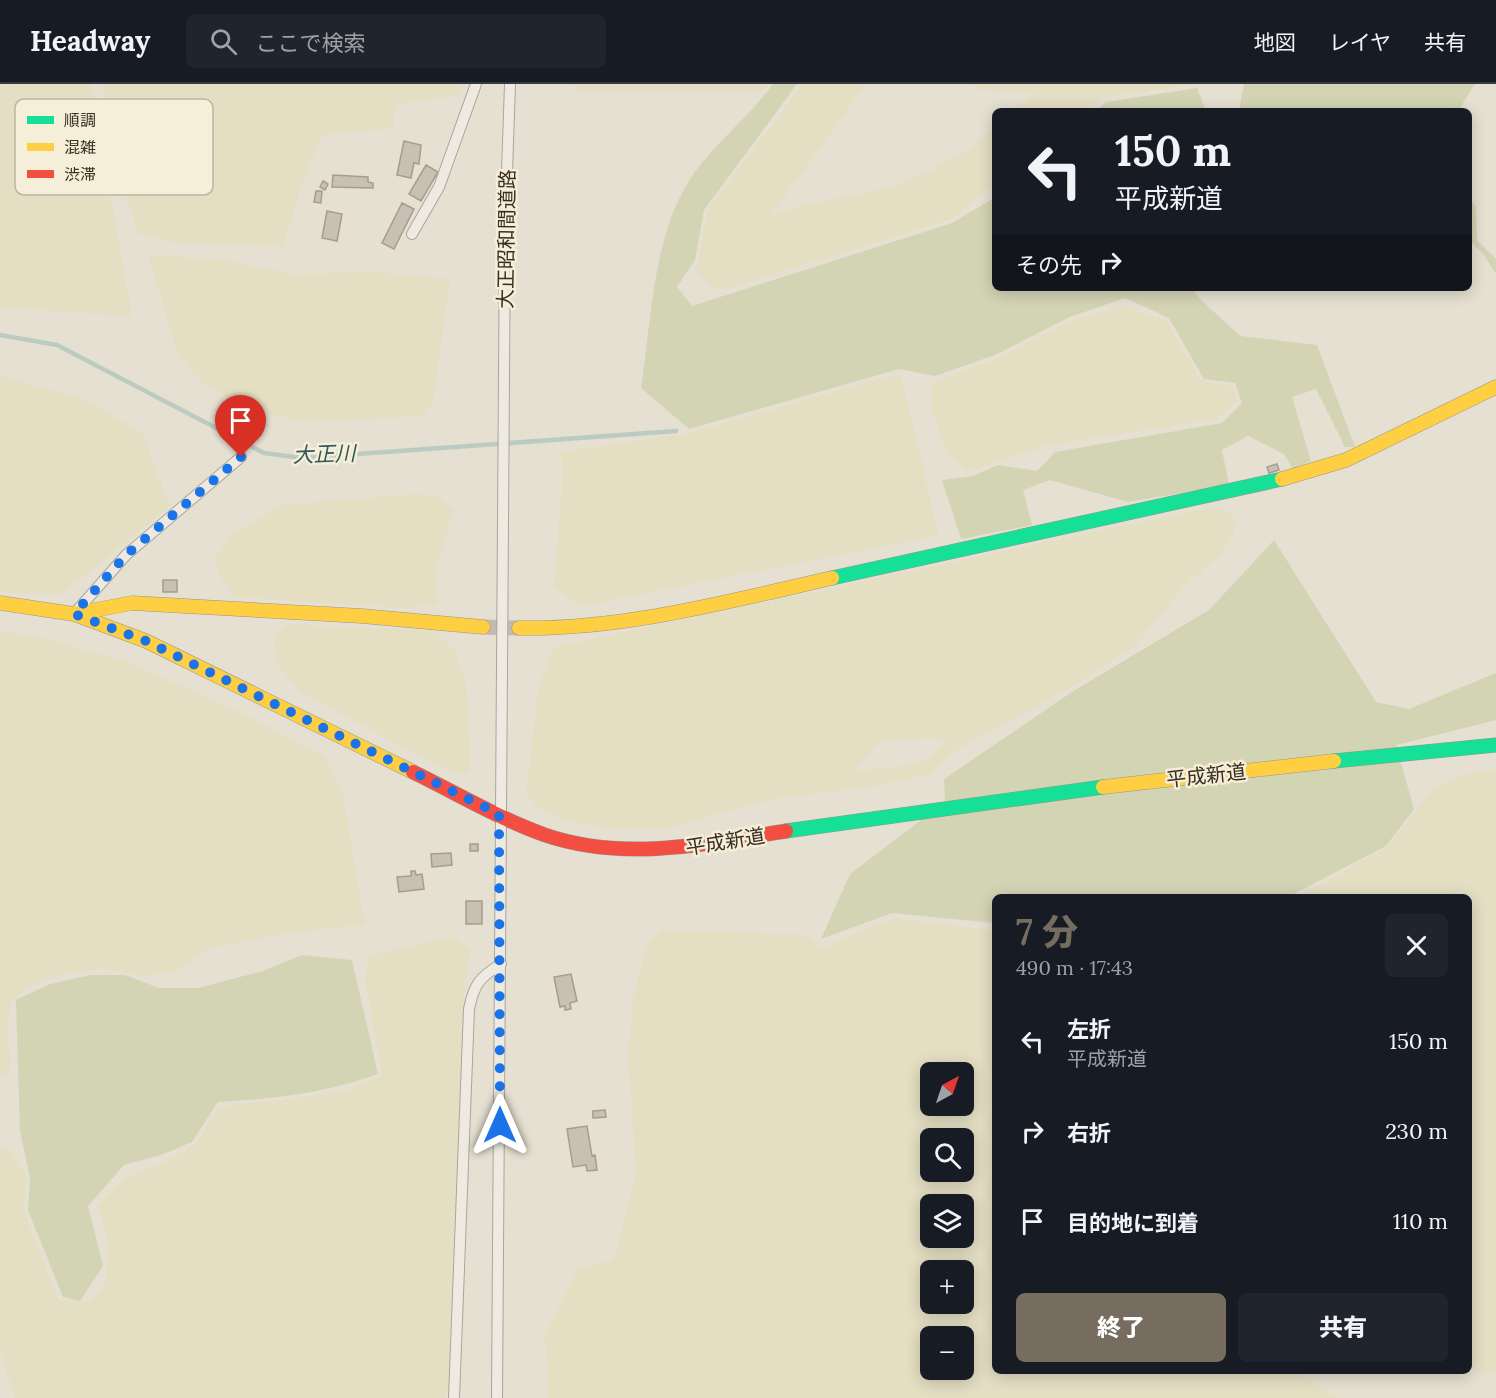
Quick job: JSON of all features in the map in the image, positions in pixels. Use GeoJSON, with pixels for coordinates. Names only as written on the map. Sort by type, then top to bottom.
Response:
{"type":"FeatureCollection","features":[{"type":"Feature","properties":{"kind":"street"},"geometry":{"type":"LineString","coordinates":[[412,234],[439,187],[476,84]]}},
{"type":"Feature","properties":{"kind":"street","name":"大正昭和間道路"},"geometry":{"type":"LineString","coordinates":[[497,1398],[501,964],[499,814],[505,230],[510,84]]}},
{"type":"Feature","properties":{"kind":"street"},"geometry":{"type":"LineString","coordinates":[[519,628],[568,629],[660,614],[807,584],[1175,501],[1252,487],[1346,460],[1496,387]]}},
{"type":"Feature","properties":{"kind":"street"},"geometry":{"type":"LineString","coordinates":[[74,614],[126,555],[241,457]]}},
{"type":"Feature","properties":{"kind":"street","name":"平成新道"},"geometry":{"type":"LineString","coordinates":[[0,603],[74,614],[146,641],[499,814],[546,835],[597,847],[650,850],[692,846],[877,816],[1192,776],[1496,745]]}},
{"type":"Feature","properties":{"kind":"street"},"geometry":{"type":"LineString","coordinates":[[74,614],[132,603],[350,615],[483,627]]}},
{"type":"Feature","properties":{"kind":"street"},"geometry":{"type":"LineString","coordinates":[[454,1398],[469,1008],[473,989],[484,975],[501,964]]}},
{"type":"Feature","properties":{"kind":"shaded area"},"geometry":{"type":"Polygon","coordinates":[[[3,84],[91,84],[94,99],[15,99],[15,195],[111,195],[132,316],[0,308],[0,94],[3,84]]]}},
{"type":"Feature","properties":{"kind":"shaded area"},"geometry":{"type":"Polygon","coordinates":[[[103,84],[462,84],[460,95],[396,104],[393,128],[322,135],[304,178],[283,247],[170,242],[138,233],[126,195],[213,195],[213,99],[106,99],[103,84]]]}},
{"type":"Feature","properties":{"kind":"shaded area"},"geometry":{"type":"Polygon","coordinates":[[[569,84],[768,84],[763,91],[579,91],[569,84]]]}},
{"type":"Feature","properties":{"kind":"shaded area"},"geometry":{"type":"Polygon","coordinates":[[[803,84],[866,84],[771,216],[804,205],[892,187],[930,171],[967,150],[992,129],[992,189],[986,190],[952,219],[729,288],[715,289],[696,272],[707,211],[803,84]]]}},
{"type":"Feature","properties":{"kind":"shaded area"},"geometry":{"type":"Polygon","coordinates":[[[969,84],[1197,84],[1102,97],[1089,108],[1018,108],[1037,92],[979,90],[969,84]]]}},
{"type":"Feature","properties":{"kind":"shaded area"},"geometry":{"type":"Polygon","coordinates":[[[148,255],[219,259],[292,274],[375,272],[450,279],[433,403],[422,416],[305,422],[247,409],[203,384],[178,355],[148,255]]]}},
{"type":"Feature","properties":{"kind":"shaded area"},"geometry":{"type":"Polygon","coordinates":[[[1123,306],[1167,321],[1200,380],[1232,386],[1238,402],[1216,419],[1049,445],[968,472],[947,454],[932,410],[931,383],[995,359],[1072,321],[1123,306]]]}},
{"type":"Feature","properties":{"kind":"shaded area"},"geometry":{"type":"Polygon","coordinates":[[[0,376],[83,399],[142,432],[170,506],[62,594],[0,592],[0,376]]]}},
{"type":"Feature","properties":{"kind":"shaded area"},"geometry":{"type":"Polygon","coordinates":[[[901,376],[939,535],[579,607],[554,586],[562,484],[561,452],[690,433],[883,378],[901,376]]]}},
{"type":"Feature","properties":{"kind":"shaded area"},"geometry":{"type":"Polygon","coordinates":[[[414,494],[437,497],[453,509],[436,574],[437,605],[404,608],[235,597],[218,574],[216,557],[230,535],[282,505],[414,494]]]}},
{"type":"Feature","properties":{"kind":"shaded area"},"geometry":{"type":"Polygon","coordinates":[[[1207,508],[1220,508],[1230,514],[1236,522],[1233,534],[1218,557],[1183,587],[1136,645],[1067,690],[958,749],[931,774],[880,785],[769,800],[663,829],[616,829],[567,821],[539,809],[526,793],[539,684],[553,650],[563,645],[1207,508]],[[947,739],[881,741],[852,771],[910,765],[930,758],[947,739]]]}},
{"type":"Feature","properties":{"kind":"shaded area"},"geometry":{"type":"Polygon","coordinates":[[[289,624],[434,631],[454,649],[466,682],[471,767],[466,773],[444,769],[302,693],[278,666],[273,643],[281,629],[289,624]]]}},
{"type":"Feature","properties":{"kind":"shaded area"},"geometry":{"type":"Polygon","coordinates":[[[0,631],[53,640],[133,664],[242,713],[325,756],[343,794],[365,925],[294,932],[211,948],[175,971],[143,976],[103,969],[59,975],[25,988],[11,1001],[7,1028],[11,1061],[8,1073],[0,1077],[0,631]]]}},
{"type":"Feature","properties":{"kind":"shaded area"},"geometry":{"type":"Polygon","coordinates":[[[1496,769],[1496,1372],[1488,1376],[1472,1368],[1472,894],[1302,894],[1387,848],[1433,789],[1462,775],[1496,769]]]}},
{"type":"Feature","properties":{"kind":"shaded area"},"geometry":{"type":"Polygon","coordinates":[[[893,918],[992,931],[992,1374],[1301,1374],[1339,1398],[548,1398],[544,1336],[578,1268],[613,1260],[636,1174],[628,1055],[633,996],[649,940],[665,930],[808,935],[823,948],[893,918]]]}},
{"type":"Feature","properties":{"kind":"shaded area"},"geometry":{"type":"Polygon","coordinates":[[[453,937],[471,950],[465,983],[449,1389],[445,1398],[15,1398],[0,1352],[0,1148],[9,1149],[26,1176],[24,1210],[58,1300],[90,1302],[105,1284],[109,1247],[98,1206],[124,1178],[166,1162],[196,1143],[220,1107],[343,1092],[382,1076],[365,978],[369,958],[383,952],[453,937]]]}},
{"type":"Feature","properties":{"kind":"green space"},"geometry":{"type":"Polygon","coordinates":[[[773,84],[797,84],[704,210],[695,260],[677,287],[692,306],[952,223],[992,199],[992,291],[1194,291],[1240,336],[1317,345],[1355,447],[1345,447],[1316,389],[1292,397],[1311,461],[1293,469],[1284,454],[1248,436],[1222,450],[1229,485],[1128,502],[1050,480],[1023,490],[1032,525],[961,539],[942,480],[973,476],[998,465],[1037,471],[1055,452],[1222,423],[1242,403],[1235,383],[1204,379],[1169,318],[1125,298],[1070,317],[995,355],[935,376],[899,369],[689,429],[641,388],[656,277],[670,222],[680,197],[694,173],[773,84]]]}},
{"type":"Feature","properties":{"kind":"green space"},"geometry":{"type":"Polygon","coordinates":[[[1244,84],[1475,84],[1460,108],[1240,108],[1244,84]]]}},
{"type":"Feature","properties":{"kind":"green space"},"geometry":{"type":"Polygon","coordinates":[[[1197,88],[1205,108],[1099,108],[1106,102],[1197,88]]]}},
{"type":"Feature","properties":{"kind":"green space"},"geometry":{"type":"Polygon","coordinates":[[[1472,202],[1476,206],[1477,240],[1496,259],[1496,274],[1484,255],[1472,243],[1472,202]]]}},
{"type":"Feature","properties":{"kind":"green space"},"geometry":{"type":"Polygon","coordinates":[[[1274,540],[1376,702],[1409,709],[1496,673],[1496,720],[1396,745],[1414,809],[1386,846],[1294,894],[992,894],[992,923],[892,913],[821,939],[850,874],[945,802],[944,779],[1072,692],[1209,610],[1274,540]]]}},
{"type":"Feature","properties":{"kind":"green space"},"geometry":{"type":"Polygon","coordinates":[[[302,955],[352,960],[378,1074],[339,1086],[299,1094],[218,1102],[192,1142],[161,1155],[124,1165],[88,1206],[103,1266],[80,1301],[63,1297],[28,1210],[30,1178],[20,1131],[16,1000],[50,984],[91,975],[125,975],[159,988],[198,988],[263,971],[302,955]]]}},
{"type":"Feature","properties":{"kind":"building"},"geometry":{"type":"Polygon","coordinates":[[[404,141],[421,145],[419,164],[414,163],[411,178],[397,175],[404,141]]]}},
{"type":"Feature","properties":{"kind":"building"},"geometry":{"type":"Polygon","coordinates":[[[426,165],[438,172],[421,201],[409,194],[426,165]]]}},
{"type":"Feature","properties":{"kind":"building"},"geometry":{"type":"Polygon","coordinates":[[[333,175],[368,177],[368,182],[373,183],[373,188],[332,187],[333,175]]]}},
{"type":"Feature","properties":{"kind":"building"},"geometry":{"type":"Polygon","coordinates":[[[323,181],[328,184],[325,190],[320,187],[323,181]]]}},
{"type":"Feature","properties":{"kind":"building"},"geometry":{"type":"Polygon","coordinates":[[[316,191],[322,191],[321,203],[314,202],[316,191]]]}},
{"type":"Feature","properties":{"kind":"building"},"geometry":{"type":"Polygon","coordinates":[[[402,203],[414,209],[394,249],[382,243],[402,203]]]}},
{"type":"Feature","properties":{"kind":"building"},"geometry":{"type":"Polygon","coordinates":[[[327,211],[342,214],[337,241],[322,238],[327,211]]]}},
{"type":"Feature","properties":{"kind":"building"},"geometry":{"type":"Polygon","coordinates":[[[1277,464],[1279,470],[1269,473],[1267,467],[1277,464]]]}},
{"type":"Feature","properties":{"kind":"building"},"geometry":{"type":"Polygon","coordinates":[[[163,580],[177,580],[177,592],[163,592],[163,580]]]}},
{"type":"Feature","properties":{"kind":"building"},"geometry":{"type":"Polygon","coordinates":[[[470,844],[478,844],[478,851],[470,851],[470,844]]]}},
{"type":"Feature","properties":{"kind":"building"},"geometry":{"type":"Polygon","coordinates":[[[451,853],[452,865],[432,867],[431,854],[451,853]]]}},
{"type":"Feature","properties":{"kind":"building"},"geometry":{"type":"Polygon","coordinates":[[[411,871],[415,871],[416,875],[422,874],[424,889],[399,892],[397,877],[411,876],[411,871]]]}},
{"type":"Feature","properties":{"kind":"building"},"geometry":{"type":"Polygon","coordinates":[[[466,901],[482,901],[482,924],[466,924],[466,901]]]}},
{"type":"Feature","properties":{"kind":"building"},"geometry":{"type":"Polygon","coordinates":[[[571,974],[577,1001],[570,1003],[571,1009],[565,1010],[565,1006],[560,1007],[554,977],[571,974]]]}},
{"type":"Feature","properties":{"kind":"building"},"geometry":{"type":"Polygon","coordinates":[[[605,1110],[606,1117],[593,1118],[593,1111],[605,1110]]]}},
{"type":"Feature","properties":{"kind":"building"},"geometry":{"type":"Polygon","coordinates":[[[587,1126],[597,1170],[587,1171],[586,1165],[573,1167],[567,1129],[587,1126]]]}},
{"type":"Feature","properties":{"kind":"waterway","name":"大正川"},"geometry":{"type":"LineString","coordinates":[[0,335],[57,345],[264,453],[302,458],[676,431]]}},
{"type":"Feature","properties":{"kind":"tunnel"},"geometry":{"type":"LineString","coordinates":[[483,627],[519,628]]}},
{"type":"Feature","properties":{"kind":"traffic: fast"},"geometry":{"type":"LineString","coordinates":[[832,578],[1282,479]]}},
{"type":"Feature","properties":{"kind":"traffic: fast"},"geometry":{"type":"LineString","coordinates":[[1334,761],[1496,745]]}},
{"type":"Feature","properties":{"kind":"traffic: fast"},"geometry":{"type":"LineString","coordinates":[[786,831],[1103,787]]}},
{"type":"Feature","properties":{"kind":"traffic: slow"},"geometry":{"type":"LineString","coordinates":[[1282,479],[1346,460],[1496,387]]}},
{"type":"Feature","properties":{"kind":"traffic: slow"},"geometry":{"type":"LineString","coordinates":[[519,628],[558,627],[637,619],[832,578]]}},
{"type":"Feature","properties":{"kind":"traffic: slow"},"geometry":{"type":"LineString","coordinates":[[0,603],[74,614],[146,641],[413,772]]}},
{"type":"Feature","properties":{"kind":"traffic: slow"},"geometry":{"type":"LineString","coordinates":[[74,614],[132,603],[362,616],[483,627]]}},
{"type":"Feature","properties":{"kind":"traffic: slow"},"geometry":{"type":"LineString","coordinates":[[1103,787],[1334,761]]}},
{"type":"Feature","properties":{"kind":"traffic: jam"},"geometry":{"type":"LineString","coordinates":[[413,772],[511,821],[545,835],[605,848],[665,848],[786,831]]}},
{"type":"Feature","properties":{"kind":"route"},"geometry":{"type":"LineString","coordinates":[[241,457],[126,555],[74,614],[146,641],[499,814],[500,1125]]}}]}
